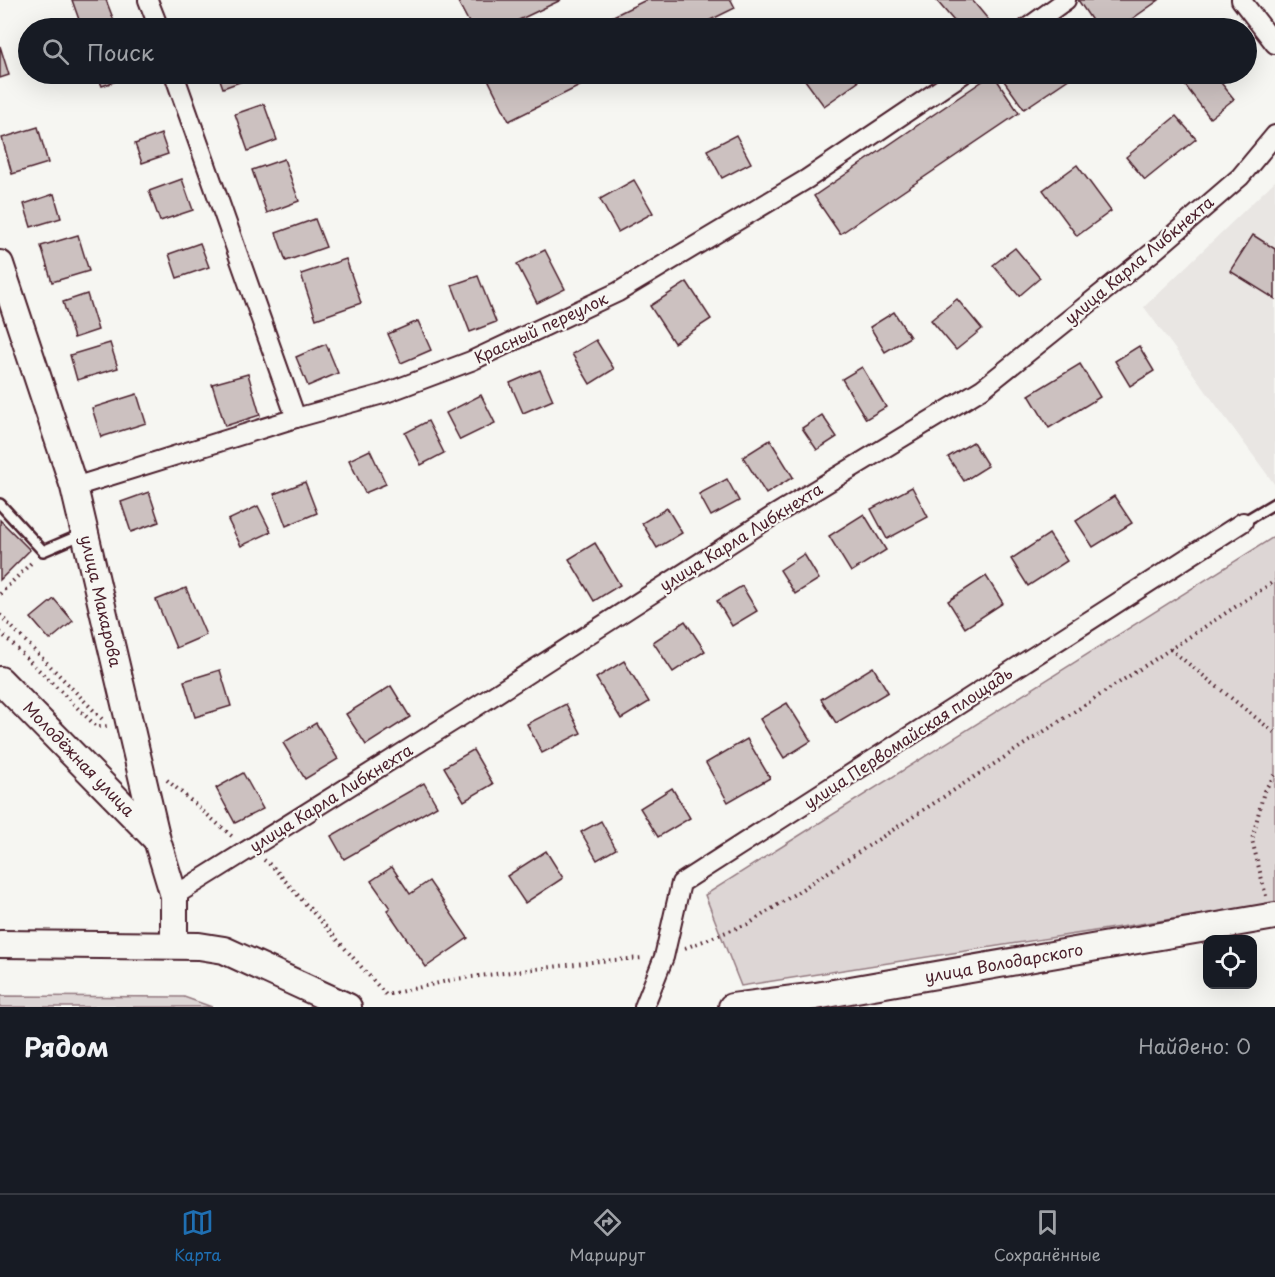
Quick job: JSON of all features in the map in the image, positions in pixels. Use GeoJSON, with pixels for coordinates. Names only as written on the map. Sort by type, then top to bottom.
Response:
{"type":"FeatureCollection","features":[{"type":"Feature","properties":{"kind":"street"},"geometry":{"type":"LineString","coordinates":[[148,0],[155,18]]}},
{"type":"Feature","properties":{"kind":"street"},"geometry":{"type":"LineString","coordinates":[[1041,18],[1066,0]]}},
{"type":"Feature","properties":{"kind":"street"},"geometry":{"type":"LineString","coordinates":[[1241,0],[1255,18]]}},
{"type":"Feature","properties":{"kind":"street"},"geometry":{"type":"LineString","coordinates":[[1257,21],[1275,44]]}},
{"type":"Feature","properties":{"kind":"street"},"geometry":{"type":"LineString","coordinates":[[178,84],[296,418]]}},
{"type":"Feature","properties":{"kind":"street","name":"Красный переулок"},"geometry":{"type":"LineString","coordinates":[[74,487],[296,418],[383,394],[471,361],[618,292],[807,179],[948,84]]}},
{"type":"Feature","properties":{"kind":"street","name":"улица Карла Либкнехта"},"geometry":{"type":"LineString","coordinates":[[174,896],[471,710],[771,517],[982,389],[1162,244],[1240,177],[1275,135]]}},
{"type":"Feature","properties":{"kind":"street","name":"улица Макарова"},"geometry":{"type":"LineString","coordinates":[[0,264],[74,487],[157,840],[174,896],[174,944]]}},
{"type":"Feature","properties":{"kind":"street","name":"улица Первомайская площадь"},"geometry":{"type":"LineString","coordinates":[[644,1007],[664,957],[681,883],[1243,522]]}},
{"type":"Feature","properties":{"kind":"street","name":"Молодёжная улица"},"geometry":{"type":"LineString","coordinates":[[0,680],[157,840]]}},
{"type":"Feature","properties":{"kind":"street","name":"улица Володарского"},"geometry":{"type":"LineString","coordinates":[[732,1007],[816,996],[1274,916]]}},
{"type":"Feature","properties":{"kind":"street"},"geometry":{"type":"LineString","coordinates":[[0,944],[174,944],[224,950],[348,1007]]}},
{"type":"Feature","properties":{"kind":"lane"},"geometry":{"type":"LineString","coordinates":[[1243,522],[1275,503]]}},
{"type":"Feature","properties":{"kind":"lane"},"geometry":{"type":"LineString","coordinates":[[0,504],[43,551],[85,533]]}},
{"type":"Feature","properties":{"kind":"path"},"geometry":{"type":"LineString","coordinates":[[0,594],[43,551]]}},
{"type":"Feature","properties":{"kind":"path"},"geometry":{"type":"LineString","coordinates":[[0,615],[137,754],[248,849],[273,867],[386,995],[456,979],[600,961],[664,957],[750,923],[1275,581]]}},
{"type":"Feature","properties":{"kind":"path"},"geometry":{"type":"LineString","coordinates":[[0,632],[97,727],[109,726]]}},
{"type":"Feature","properties":{"kind":"path"},"geometry":{"type":"LineString","coordinates":[[1170,649],[1275,733]]}},
{"type":"Feature","properties":{"kind":"path"},"geometry":{"type":"LineString","coordinates":[[1274,916],[1263,887],[1252,840],[1264,791],[1275,775]]}},
{"type":"Feature","properties":{"kind":"shaded area"},"geometry":{"type":"Polygon","coordinates":[[[1275,181],[1275,485],[1144,307],[1275,181]]]}},
{"type":"Feature","properties":{"kind":"shaded area"},"geometry":{"type":"Polygon","coordinates":[[[1275,536],[1275,903],[741,986],[705,895],[1275,536]]]}},
{"type":"Feature","properties":{"kind":"shaded area"},"geometry":{"type":"Polygon","coordinates":[[[0,996],[184,997],[212,1007],[0,1007],[0,996]]]}},
{"type":"Feature","properties":{"kind":"building"},"geometry":{"type":"Polygon","coordinates":[[[72,0],[106,0],[113,18],[78,18],[72,0]]]}},
{"type":"Feature","properties":{"kind":"building"},"geometry":{"type":"Polygon","coordinates":[[[457,0],[561,0],[523,18],[467,18],[457,0]]]}},
{"type":"Feature","properties":{"kind":"building"},"geometry":{"type":"Polygon","coordinates":[[[646,0],[731,0],[735,8],[714,18],[609,18],[646,0]]]}},
{"type":"Feature","properties":{"kind":"building"},"geometry":{"type":"Polygon","coordinates":[[[936,0],[972,0],[987,18],[951,18],[936,0]]]}},
{"type":"Feature","properties":{"kind":"building"},"geometry":{"type":"Polygon","coordinates":[[[1078,0],[1159,0],[1133,18],[1090,18],[1078,0]]]}},
{"type":"Feature","properties":{"kind":"building"},"geometry":{"type":"Polygon","coordinates":[[[0,46],[9,75],[0,78],[0,46]]]}},
{"type":"Feature","properties":{"kind":"building"},"geometry":{"type":"Polygon","coordinates":[[[222,84],[234,84],[223,88],[222,84]]]}},
{"type":"Feature","properties":{"kind":"building"},"geometry":{"type":"Polygon","coordinates":[[[490,84],[584,84],[509,121],[490,84]]]}},
{"type":"Feature","properties":{"kind":"building"},"geometry":{"type":"Polygon","coordinates":[[[808,84],[855,84],[824,106],[808,84]]]}},
{"type":"Feature","properties":{"kind":"building"},"geometry":{"type":"Polygon","coordinates":[[[978,84],[1000,84],[1019,113],[840,234],[814,196],[978,84]]]}},
{"type":"Feature","properties":{"kind":"building"},"geometry":{"type":"Polygon","coordinates":[[[1006,84],[1061,84],[1024,109],[1006,84]]]}},
{"type":"Feature","properties":{"kind":"building"},"geometry":{"type":"Polygon","coordinates":[[[1184,84],[1222,84],[1234,99],[1210,118],[1184,84]]]}},
{"type":"Feature","properties":{"kind":"building"},"geometry":{"type":"Polygon","coordinates":[[[264,104],[277,140],[248,151],[235,114],[264,104]]]}},
{"type":"Feature","properties":{"kind":"building"},"geometry":{"type":"Polygon","coordinates":[[[1176,116],[1196,139],[1145,180],[1126,157],[1176,116]]]}},
{"type":"Feature","properties":{"kind":"building"},"geometry":{"type":"Polygon","coordinates":[[[38,127],[48,163],[12,174],[2,138],[38,127]]]}},
{"type":"Feature","properties":{"kind":"building"},"geometry":{"type":"Polygon","coordinates":[[[161,134],[168,154],[142,163],[135,144],[161,134]]]}},
{"type":"Feature","properties":{"kind":"building"},"geometry":{"type":"Polygon","coordinates":[[[736,135],[751,163],[722,178],[707,150],[736,135]]]}},
{"type":"Feature","properties":{"kind":"building"},"geometry":{"type":"Polygon","coordinates":[[[284,159],[299,201],[267,213],[252,170],[284,159]]]}},
{"type":"Feature","properties":{"kind":"building"},"geometry":{"type":"Polygon","coordinates":[[[1077,165],[1111,211],[1077,236],[1043,190],[1077,165]]]}},
{"type":"Feature","properties":{"kind":"building"},"geometry":{"type":"Polygon","coordinates":[[[182,179],[193,210],[160,221],[149,191],[182,179]]]}},
{"type":"Feature","properties":{"kind":"building"},"geometry":{"type":"Polygon","coordinates":[[[634,180],[653,213],[618,232],[600,199],[634,180]]]}},
{"type":"Feature","properties":{"kind":"building"},"geometry":{"type":"Polygon","coordinates":[[[54,194],[61,218],[31,227],[24,204],[54,194]]]}},
{"type":"Feature","properties":{"kind":"building"},"geometry":{"type":"Polygon","coordinates":[[[315,219],[326,247],[286,261],[276,233],[315,219]]]}},
{"type":"Feature","properties":{"kind":"building"},"geometry":{"type":"Polygon","coordinates":[[[78,235],[89,271],[52,282],[41,246],[78,235]]]}},
{"type":"Feature","properties":{"kind":"building"},"geometry":{"type":"Polygon","coordinates":[[[1253,235],[1275,249],[1275,299],[1230,271],[1253,235]]]}},
{"type":"Feature","properties":{"kind":"building"},"geometry":{"type":"Polygon","coordinates":[[[200,243],[209,267],[177,278],[169,254],[200,243]]]}},
{"type":"Feature","properties":{"kind":"building"},"geometry":{"type":"Polygon","coordinates":[[[1015,248],[1040,278],[1019,296],[993,265],[1015,248]]]}},
{"type":"Feature","properties":{"kind":"building"},"geometry":{"type":"Polygon","coordinates":[[[545,250],[565,289],[537,303],[517,264],[545,250]]]}},
{"type":"Feature","properties":{"kind":"building"},"geometry":{"type":"Polygon","coordinates":[[[346,259],[361,303],[316,319],[301,274],[346,259]]]}},
{"type":"Feature","properties":{"kind":"building"},"geometry":{"type":"Polygon","coordinates":[[[478,276],[496,322],[470,332],[452,285],[478,276]]]}},
{"type":"Feature","properties":{"kind":"building"},"geometry":{"type":"Polygon","coordinates":[[[687,282],[711,319],[674,343],[650,306],[687,282]]]}},
{"type":"Feature","properties":{"kind":"building"},"geometry":{"type":"Polygon","coordinates":[[[87,294],[98,330],[74,338],[63,302],[87,294]]]}},
{"type":"Feature","properties":{"kind":"building"},"geometry":{"type":"Polygon","coordinates":[[[957,299],[982,329],[956,350],[931,320],[957,299]]]}},
{"type":"Feature","properties":{"kind":"building"},"geometry":{"type":"Polygon","coordinates":[[[894,312],[910,337],[885,352],[870,327],[894,312]]]}},
{"type":"Feature","properties":{"kind":"building"},"geometry":{"type":"Polygon","coordinates":[[[418,321],[431,350],[401,363],[388,334],[418,321]]]}},
{"type":"Feature","properties":{"kind":"building"},"geometry":{"type":"Polygon","coordinates":[[[596,340],[614,369],[590,384],[572,354],[596,340]]]}},
{"type":"Feature","properties":{"kind":"building"},"geometry":{"type":"Polygon","coordinates":[[[110,343],[118,368],[77,380],[70,355],[110,343]]]}},
{"type":"Feature","properties":{"kind":"building"},"geometry":{"type":"Polygon","coordinates":[[[326,344],[338,373],[308,386],[296,357],[326,344]]]}},
{"type":"Feature","properties":{"kind":"building"},"geometry":{"type":"Polygon","coordinates":[[[1139,346],[1154,371],[1130,386],[1115,361],[1139,346]]]}},
{"type":"Feature","properties":{"kind":"building"},"geometry":{"type":"Polygon","coordinates":[[[1080,364],[1100,397],[1049,428],[1029,395],[1080,364]]]}},
{"type":"Feature","properties":{"kind":"building"},"geometry":{"type":"Polygon","coordinates":[[[862,367],[886,407],[866,419],[842,379],[862,367]]]}},
{"type":"Feature","properties":{"kind":"building"},"geometry":{"type":"Polygon","coordinates":[[[540,370],[553,400],[523,413],[510,383],[540,370]]]}},
{"type":"Feature","properties":{"kind":"building"},"geometry":{"type":"Polygon","coordinates":[[[248,374],[260,415],[225,426],[212,384],[248,374]]]}},
{"type":"Feature","properties":{"kind":"building"},"geometry":{"type":"Polygon","coordinates":[[[137,394],[146,423],[101,437],[92,408],[137,394]]]}},
{"type":"Feature","properties":{"kind":"building"},"geometry":{"type":"Polygon","coordinates":[[[481,395],[495,423],[460,440],[446,413],[481,395]]]}},
{"type":"Feature","properties":{"kind":"building"},"geometry":{"type":"Polygon","coordinates":[[[822,415],[837,437],[817,450],[802,428],[822,415]]]}},
{"type":"Feature","properties":{"kind":"building"},"geometry":{"type":"Polygon","coordinates":[[[428,421],[444,453],[421,465],[405,433],[428,421]]]}},
{"type":"Feature","properties":{"kind":"building"},"geometry":{"type":"Polygon","coordinates":[[[770,440],[793,477],[766,494],[743,457],[770,440]]]}},
{"type":"Feature","properties":{"kind":"building"},"geometry":{"type":"Polygon","coordinates":[[[973,442],[988,466],[964,481],[948,457],[973,442]]]}},
{"type":"Feature","properties":{"kind":"building"},"geometry":{"type":"Polygon","coordinates":[[[370,450],[386,484],[365,493],[349,460],[370,450]]]}},
{"type":"Feature","properties":{"kind":"building"},"geometry":{"type":"Polygon","coordinates":[[[727,479],[739,501],[711,516],[699,494],[727,479]]]}},
{"type":"Feature","properties":{"kind":"building"},"geometry":{"type":"Polygon","coordinates":[[[305,482],[317,513],[286,526],[274,494],[305,482]]]}},
{"type":"Feature","properties":{"kind":"building"},"geometry":{"type":"Polygon","coordinates":[[[912,487],[928,517],[887,539],[871,509],[912,487]]]}},
{"type":"Feature","properties":{"kind":"building"},"geometry":{"type":"Polygon","coordinates":[[[149,492],[159,522],[131,532],[121,502],[149,492]]]}},
{"type":"Feature","properties":{"kind":"building"},"geometry":{"type":"Polygon","coordinates":[[[1114,496],[1132,523],[1093,547],[1076,521],[1114,496]]]}},
{"type":"Feature","properties":{"kind":"building"},"geometry":{"type":"Polygon","coordinates":[[[258,506],[271,532],[241,546],[228,520],[258,506]]]}},
{"type":"Feature","properties":{"kind":"building"},"geometry":{"type":"Polygon","coordinates":[[[667,508],[682,533],[657,548],[642,523],[667,508]]]}},
{"type":"Feature","properties":{"kind":"building"},"geometry":{"type":"Polygon","coordinates":[[[864,514],[886,550],[851,572],[829,536],[864,514]]]}},
{"type":"Feature","properties":{"kind":"building"},"geometry":{"type":"Polygon","coordinates":[[[0,520],[30,550],[0,580],[0,520]]]}},
{"type":"Feature","properties":{"kind":"building"},"geometry":{"type":"Polygon","coordinates":[[[1049,534],[1067,561],[1028,586],[1011,559],[1049,534]]]}},
{"type":"Feature","properties":{"kind":"building"},"geometry":{"type":"Polygon","coordinates":[[[595,543],[620,585],[594,601],[569,559],[595,543]]]}},
{"type":"Feature","properties":{"kind":"building"},"geometry":{"type":"Polygon","coordinates":[[[804,554],[819,579],[795,594],[780,570],[804,554]]]}},
{"type":"Feature","properties":{"kind":"building"},"geometry":{"type":"Polygon","coordinates":[[[986,576],[1003,603],[965,628],[948,601],[986,576]]]}},
{"type":"Feature","properties":{"kind":"building"},"geometry":{"type":"Polygon","coordinates":[[[742,586],[757,611],[732,626],[717,601],[742,586]]]}},
{"type":"Feature","properties":{"kind":"building"},"geometry":{"type":"Polygon","coordinates":[[[186,588],[206,635],[176,648],[156,600],[186,588]]]}},
{"type":"Feature","properties":{"kind":"building"},"geometry":{"type":"Polygon","coordinates":[[[54,599],[73,621],[50,640],[31,618],[54,599]]]}},
{"type":"Feature","properties":{"kind":"building"},"geometry":{"type":"Polygon","coordinates":[[[685,621],[705,651],[673,672],[653,642],[685,621]]]}},
{"type":"Feature","properties":{"kind":"building"},"geometry":{"type":"Polygon","coordinates":[[[624,661],[649,702],[621,719],[596,678],[624,661]]]}},
{"type":"Feature","properties":{"kind":"building"},"geometry":{"type":"Polygon","coordinates":[[[873,667],[888,692],[836,723],[821,699],[873,667]]]}},
{"type":"Feature","properties":{"kind":"building"},"geometry":{"type":"Polygon","coordinates":[[[220,670],[231,706],[195,717],[184,681],[220,670]]]}},
{"type":"Feature","properties":{"kind":"building"},"geometry":{"type":"Polygon","coordinates":[[[391,686],[410,717],[366,745],[346,714],[391,686]]]}},
{"type":"Feature","properties":{"kind":"building"},"geometry":{"type":"Polygon","coordinates":[[[787,703],[811,741],[784,758],[760,719],[787,703]]]}},
{"type":"Feature","properties":{"kind":"building"},"geometry":{"type":"Polygon","coordinates":[[[566,704],[581,733],[542,753],[527,724],[566,704]]]}},
{"type":"Feature","properties":{"kind":"building"},"geometry":{"type":"Polygon","coordinates":[[[316,723],[338,759],[305,779],[283,743],[316,723]]]}},
{"type":"Feature","properties":{"kind":"building"},"geometry":{"type":"Polygon","coordinates":[[[747,739],[770,778],[728,802],[706,763],[747,739]]]}},
{"type":"Feature","properties":{"kind":"building"},"geometry":{"type":"Polygon","coordinates":[[[473,750],[493,784],[464,801],[444,767],[473,750]]]}},
{"type":"Feature","properties":{"kind":"building"},"geometry":{"type":"Polygon","coordinates":[[[243,773],[263,809],[235,823],[216,788],[243,773]]]}},
{"type":"Feature","properties":{"kind":"building"},"geometry":{"type":"Polygon","coordinates":[[[424,783],[437,806],[344,859],[331,836],[424,783]]]}},
{"type":"Feature","properties":{"kind":"building"},"geometry":{"type":"Polygon","coordinates":[[[672,788],[690,818],[658,837],[640,808],[672,788]]]}},
{"type":"Feature","properties":{"kind":"building"},"geometry":{"type":"Polygon","coordinates":[[[601,821],[616,849],[597,860],[581,832],[601,821]]]}},
{"type":"Feature","properties":{"kind":"building"},"geometry":{"type":"Polygon","coordinates":[[[546,851],[563,878],[525,903],[507,876],[546,851]]]}},
{"type":"Feature","properties":{"kind":"building"},"geometry":{"type":"Polygon","coordinates":[[[392,867],[410,894],[429,881],[468,938],[426,967],[387,910],[390,908],[371,881],[392,867]]]}}]}
